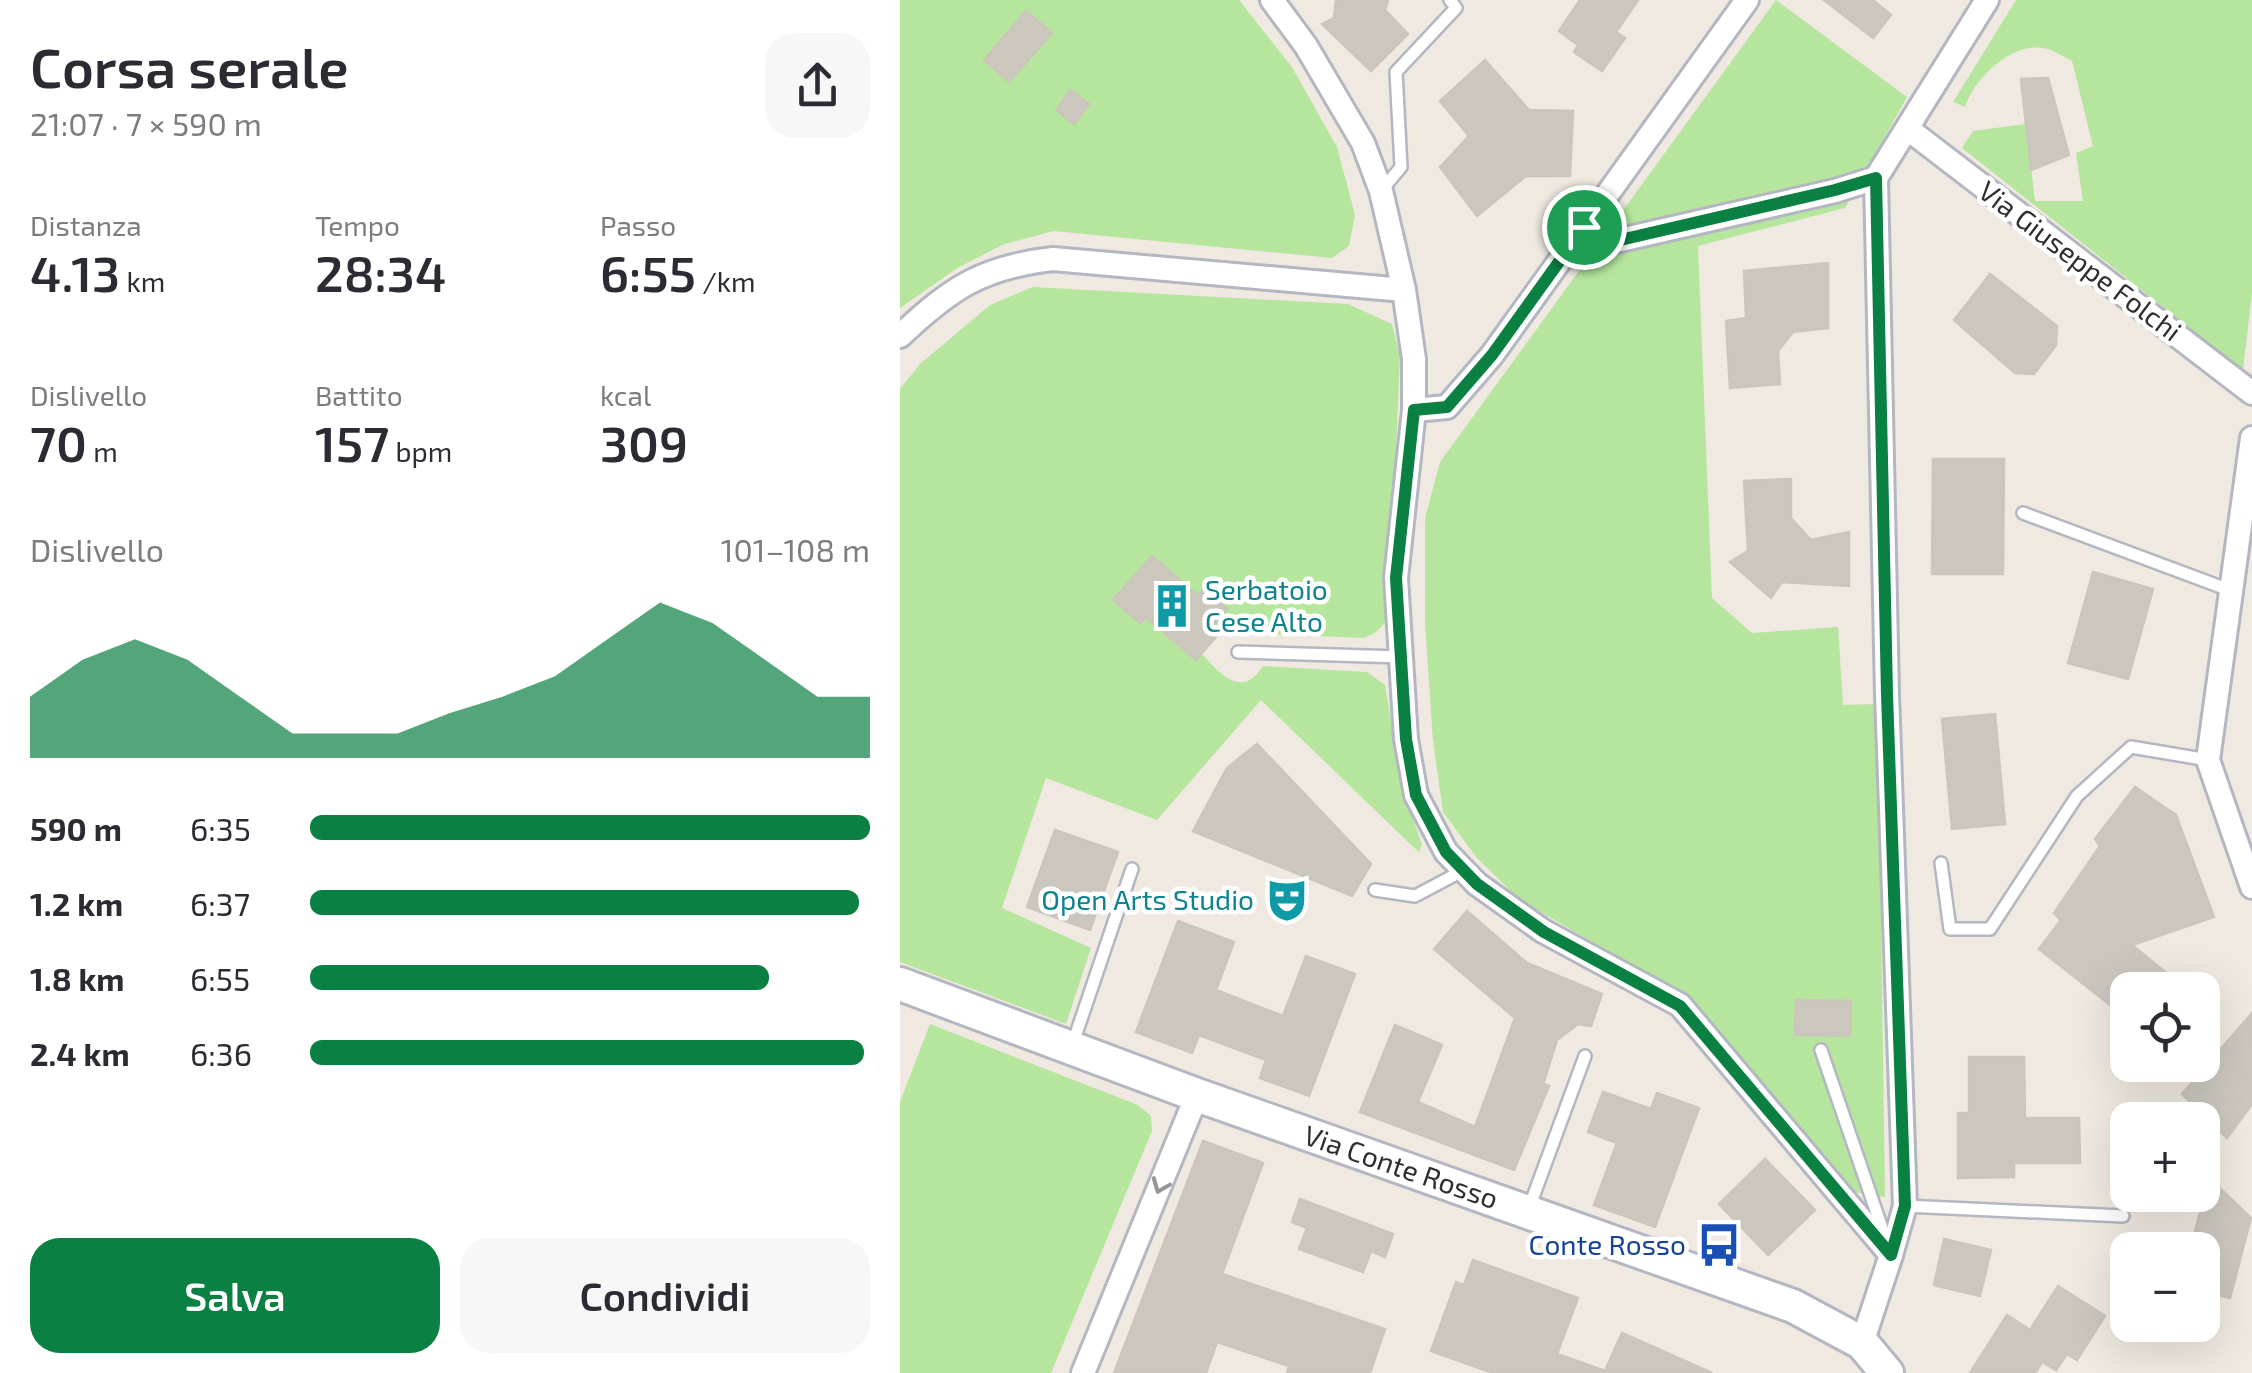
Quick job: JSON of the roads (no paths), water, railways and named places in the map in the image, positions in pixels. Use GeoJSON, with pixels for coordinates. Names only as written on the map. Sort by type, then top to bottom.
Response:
{"type":"FeatureCollection","features":[{"type":"Feature","properties":{"kind":"street"},"geometry":{"type":"LineString","coordinates":[[1272,0],[1306,46],[1363,143],[1381,191],[1404,290],[1414,360],[1414,410],[1396,578],[1406,739],[1416,795],[1446,852],[1477,884],[1544,932],[1680,1006],[1891,1255]]}},
{"type":"Feature","properties":{"kind":"street"},"geometry":{"type":"LineString","coordinates":[[1414,410],[1447,407],[1492,355],[1747,0]]}},
{"type":"Feature","properties":{"kind":"street"},"geometry":{"type":"LineString","coordinates":[[1862,1344],[1905,1206],[1887,694],[1876,178],[1987,0]]}},
{"type":"Feature","properties":{"kind":"street","name":"Via Giuseppe Folchi"},"geometry":{"type":"LineString","coordinates":[[1908,129],[2252,393]]}},
{"type":"Feature","properties":{"kind":"street"},"geometry":{"type":"LineString","coordinates":[[1584,227],[1616,241],[1876,178]]}},
{"type":"Feature","properties":{"kind":"street"},"geometry":{"type":"LineString","coordinates":[[900,336],[970,279],[1014,263],[1053,259],[1404,290]]}},
{"type":"Feature","properties":{"kind":"street"},"geometry":{"type":"LineString","coordinates":[[2251,452],[2208,760],[2252,886]]}},
{"type":"Feature","properties":{"kind":"street","name":"Via Conte Rosso"},"geometry":{"type":"LineString","coordinates":[[900,984],[1198,1096],[1793,1306],[1862,1344],[1887,1373]]}},
{"type":"Feature","properties":{"kind":"street"},"geometry":{"type":"LineString","coordinates":[[1083,1373],[1198,1096]]}},
{"type":"Feature","properties":{"kind":"lane"},"geometry":{"type":"LineString","coordinates":[[1381,191],[1401,167],[1396,72],[1456,8],[1450,0]]}},
{"type":"Feature","properties":{"kind":"lane"},"geometry":{"type":"LineString","coordinates":[[2023,513],[2232,591]]}},
{"type":"Feature","properties":{"kind":"lane"},"geometry":{"type":"LineString","coordinates":[[1238,652],[1400,657]]}},
{"type":"Feature","properties":{"kind":"lane"},"geometry":{"type":"LineString","coordinates":[[1941,863],[1950,929],[1990,929],[2077,796],[2131,747],[2208,760]]}},
{"type":"Feature","properties":{"kind":"lane"},"geometry":{"type":"LineString","coordinates":[[1072,1047],[1132,869]]}},
{"type":"Feature","properties":{"kind":"lane"},"geometry":{"type":"LineString","coordinates":[[1376,890],[1415,896],[1464,870]]}},
{"type":"Feature","properties":{"kind":"lane"},"geometry":{"type":"LineString","coordinates":[[1821,1050],[1891,1255]]}},
{"type":"Feature","properties":{"kind":"lane"},"geometry":{"type":"LineString","coordinates":[[1528,1212],[1585,1056]]}},
{"type":"Feature","properties":{"kind":"lane"},"geometry":{"type":"LineString","coordinates":[[1905,1206],[2123,1216]]}},
{"type":"Feature","properties":{"kind":"place","name":"Serbatoio Cese Alto"},"geometry":{"type":"Point","coordinates":[1172,606]}},
{"type":"Feature","properties":{"kind":"place","name":"Open Arts Studio"},"geometry":{"type":"Point","coordinates":[1287,900]}},
{"type":"Feature","properties":{"kind":"place","name":"Conte Rosso"},"geometry":{"type":"Point","coordinates":[1719,1245]}}]}
